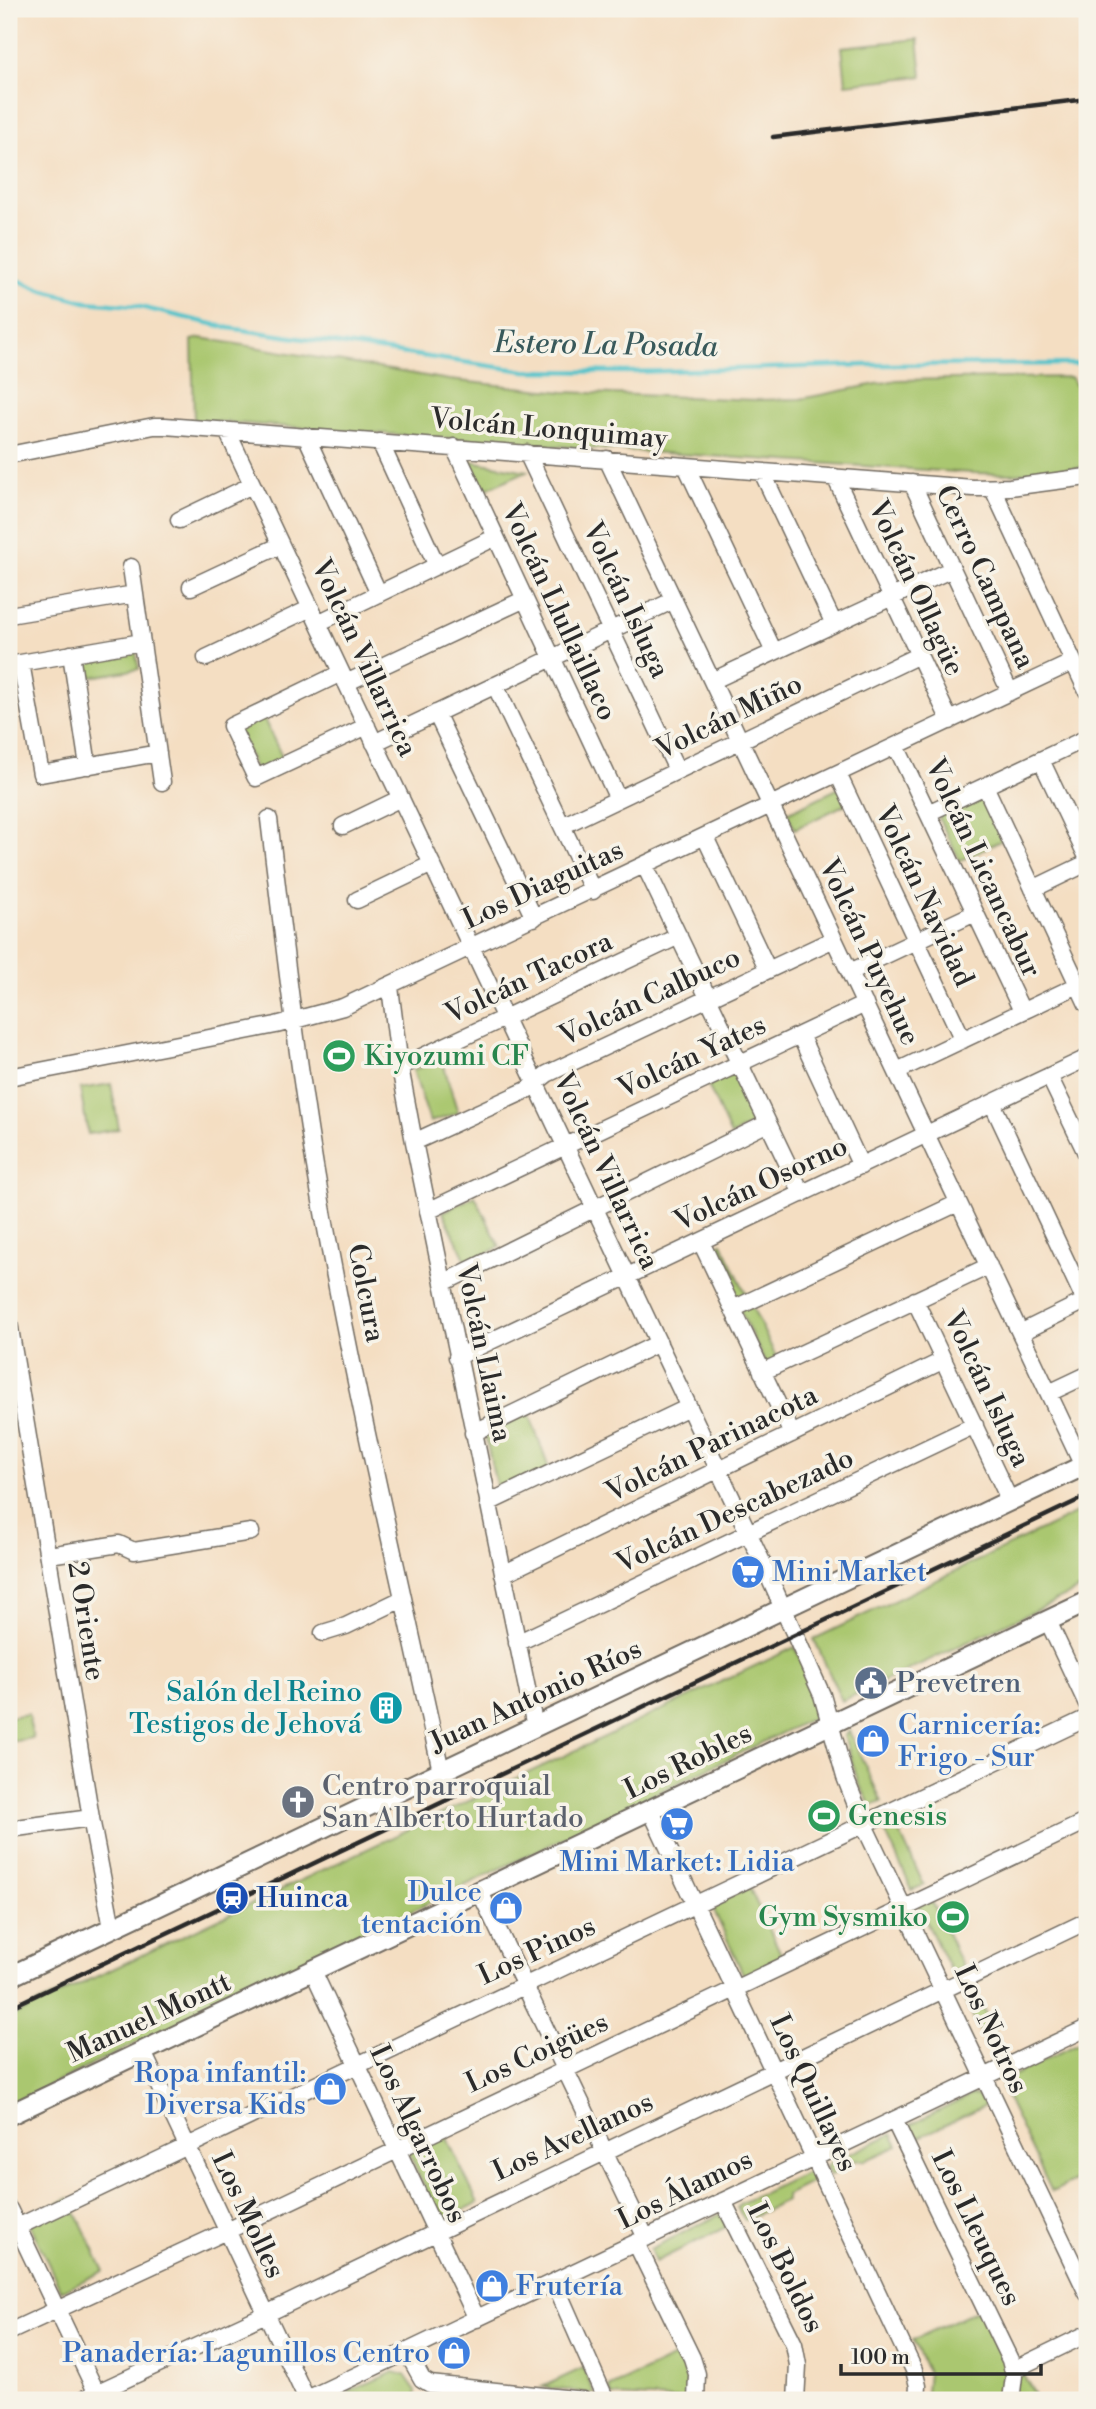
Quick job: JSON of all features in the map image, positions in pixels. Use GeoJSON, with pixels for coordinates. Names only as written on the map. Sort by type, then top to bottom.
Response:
{"type":"FeatureCollection","features":[{"type":"Feature","properties":{"kind":"main road","name":"Juan Antonio Ríos"},"geometry":{"type":"LineString","coordinates":[[9,1977],[1085,1465]]}},
{"type":"Feature","properties":{"kind":"main road","name":"Los Robles"},"geometry":{"type":"LineString","coordinates":[[313,1971],[1087,1602]]}},
{"type":"Feature","properties":{"kind":"main road","name":"Manuel Montt"},"geometry":{"type":"LineString","coordinates":[[9,2115],[313,1971]]}},
{"type":"Feature","properties":{"kind":"street","name":"Volcán Lonquimay"},"geometry":{"type":"LineString","coordinates":[[9,455],[154,426],[993,489],[1087,477]]}},
{"type":"Feature","properties":{"kind":"street","name":"Volcán Villarrica"},"geometry":{"type":"LineString","coordinates":[[227,431],[811,1668]]}},
{"type":"Feature","properties":{"kind":"street"},"geometry":{"type":"LineString","coordinates":[[306,436],[379,594]]}},
{"type":"Feature","properties":{"kind":"street"},"geometry":{"type":"LineString","coordinates":[[380,442],[437,566]]}},
{"type":"Feature","properties":{"kind":"street","name":"Volcán Llullaillaco"},"geometry":{"type":"LineString","coordinates":[[454,447],[618,799]]}},
{"type":"Feature","properties":{"kind":"street","name":"Volcán Isluga"},"geometry":{"type":"LineString","coordinates":[[527,453],[677,770]]}},
{"type":"Feature","properties":{"kind":"street","name":"Volcán Puyehue"},"geometry":{"type":"LineString","coordinates":[[607,459],[958,1203],[1085,1465]]}},
{"type":"Feature","properties":{"kind":"street"},"geometry":{"type":"LineString","coordinates":[[686,466],[774,652]]}},
{"type":"Feature","properties":{"kind":"street"},"geometry":{"type":"LineString","coordinates":[[762,472],[834,624]]}},
{"type":"Feature","properties":{"kind":"street","name":"Volcán Ollagüe"},"geometry":{"type":"LineString","coordinates":[[835,477],[950,721]]}},
{"type":"Feature","properties":{"kind":"street","name":"Cerro Campana"},"geometry":{"type":"LineString","coordinates":[[912,483],[1010,692]]}},
{"type":"Feature","properties":{"kind":"street"},"geometry":{"type":"LineString","coordinates":[[179,520],[252,485]]}},
{"type":"Feature","properties":{"kind":"street"},"geometry":{"type":"LineString","coordinates":[[993,489],[1087,691]]}},
{"type":"Feature","properties":{"kind":"street"},"geometry":{"type":"LineString","coordinates":[[318,623],[496,537]]}},
{"type":"Feature","properties":{"kind":"street"},"geometry":{"type":"LineString","coordinates":[[191,587],[281,544]]}},
{"type":"Feature","properties":{"kind":"street"},"geometry":{"type":"LineString","coordinates":[[131,567],[162,782]]}},
{"type":"Feature","properties":{"kind":"street"},"geometry":{"type":"LineString","coordinates":[[712,681],[952,569]]}},
{"type":"Feature","properties":{"kind":"street"},"geometry":{"type":"LineString","coordinates":[[9,615],[135,594]]}},
{"type":"Feature","properties":{"kind":"street"},"geometry":{"type":"LineString","coordinates":[[366,726],[256,779],[231,726],[525,599]]}},
{"type":"Feature","properties":{"kind":"street"},"geometry":{"type":"LineString","coordinates":[[374,743],[674,600]]}},
{"type":"Feature","properties":{"kind":"street"},"geometry":{"type":"LineString","coordinates":[[206,658],[310,608]]}},
{"type":"Feature","properties":{"kind":"street"},"geometry":{"type":"LineString","coordinates":[[142,642],[15,664],[41,774],[158,754]]}},
{"type":"Feature","properties":{"kind":"street"},"geometry":{"type":"LineString","coordinates":[[71,654],[88,766]]}},
{"type":"Feature","properties":{"kind":"street","name":"Volcán Miño"},"geometry":{"type":"LineString","coordinates":[[562,826],[919,655]]}},
{"type":"Feature","properties":{"kind":"street","name":"Los Diaguitas"},"geometry":{"type":"LineString","coordinates":[[9,1077],[294,1020],[343,1007],[1073,662]]}},
{"type":"Feature","properties":{"kind":"street"},"geometry":{"type":"LineString","coordinates":[[495,685],[593,891]]}},
{"type":"Feature","properties":{"kind":"street"},"geometry":{"type":"LineString","coordinates":[[436,713],[534,918]]}},
{"type":"Feature","properties":{"kind":"street"},"geometry":{"type":"LineString","coordinates":[[928,813],[1087,738]]}},
{"type":"Feature","properties":{"kind":"street","name":"Volcán Licancabur"},"geometry":{"type":"LineString","coordinates":[[896,746],[1022,1012]]}},
{"type":"Feature","properties":{"kind":"street"},"geometry":{"type":"LineString","coordinates":[[1041,760],[1087,857]]}},
{"type":"Feature","properties":{"kind":"street","name":"Volcán Navidad"},"geometry":{"type":"LineString","coordinates":[[838,774],[963,1040]]}},
{"type":"Feature","properties":{"kind":"street"},"geometry":{"type":"LineString","coordinates":[[985,786],[1087,1004]]}},
{"type":"Feature","properties":{"kind":"street"},"geometry":{"type":"LineString","coordinates":[[343,826],[401,798]]}},
{"type":"Feature","properties":{"kind":"street","name":"Colcura"},"geometry":{"type":"LineString","coordinates":[[269,819],[317,1178],[402,1599],[441,1772]]}},
{"type":"Feature","properties":{"kind":"street"},"geometry":{"type":"LineString","coordinates":[[705,837],[768,970]]}},
{"type":"Feature","properties":{"kind":"street"},"geometry":{"type":"LineString","coordinates":[[1033,889],[1087,863]]}},
{"type":"Feature","properties":{"kind":"street"},"geometry":{"type":"LineString","coordinates":[[357,900],[432,864]]}},
{"type":"Feature","properties":{"kind":"street"},"geometry":{"type":"LineString","coordinates":[[645,866],[802,1194]]}},
{"type":"Feature","properties":{"kind":"street"},"geometry":{"type":"LineString","coordinates":[[850,972],[975,913]]}},
{"type":"Feature","properties":{"kind":"street","name":"Volcán Tacora"},"geometry":{"type":"LineString","coordinates":[[400,1066],[679,936]]}},
{"type":"Feature","properties":{"kind":"street","name":"Volcán Calbuco"},"geometry":{"type":"LineString","coordinates":[[414,1142],[527,1090],[547,1074],[834,939]]}},
{"type":"Feature","properties":{"kind":"street"},"geometry":{"type":"LineString","coordinates":[[897,1071],[1078,985]]}},
{"type":"Feature","properties":{"kind":"street","name":"Volcán Llaima"},"geometry":{"type":"LineString","coordinates":[[390,987],[400,1066],[414,1142],[535,1727]]}},
{"type":"Feature","properties":{"kind":"street","name":"Volcán Yates"},"geometry":{"type":"LineString","coordinates":[[428,1211],[865,1004]]}},
{"type":"Feature","properties":{"kind":"street"},"geometry":{"type":"LineString","coordinates":[[800,1035],[861,1166]]}},
{"type":"Feature","properties":{"kind":"street","name":"Volcán Osorno"},"geometry":{"type":"LineString","coordinates":[[457,1357],[1087,1058]]}},
{"type":"Feature","properties":{"kind":"street"},"geometry":{"type":"LineString","coordinates":[[1049,1076],[1086,1150]]}},
{"type":"Feature","properties":{"kind":"street"},"geometry":{"type":"LineString","coordinates":[[992,1103],[1086,1300],[1020,1333]]}},
{"type":"Feature","properties":{"kind":"street"},"geometry":{"type":"LineString","coordinates":[[443,1283],[768,1123]]}},
{"type":"Feature","properties":{"kind":"street"},"geometry":{"type":"LineString","coordinates":[[733,1309],[958,1203]]}},
{"type":"Feature","properties":{"kind":"street"},"geometry":{"type":"LineString","coordinates":[[701,1242],[792,1434]]}},
{"type":"Feature","properties":{"kind":"street"},"geometry":{"type":"LineString","coordinates":[[762,1372],[989,1266]]}},
{"type":"Feature","properties":{"kind":"street","name":"Volcán Isluga"},"geometry":{"type":"LineString","coordinates":[[915,1300],[1010,1501]]}},
{"type":"Feature","properties":{"kind":"street","name":"2 Oriente"},"geometry":{"type":"LineString","coordinates":[[9,1322],[91,1818],[112,1928]]}},
{"type":"Feature","properties":{"kind":"street"},"geometry":{"type":"LineString","coordinates":[[473,1433],[659,1343]]}},
{"type":"Feature","properties":{"kind":"street","name":"Volcán Parinacota"},"geometry":{"type":"LineString","coordinates":[[503,1574],[944,1360]]}},
{"type":"Feature","properties":{"kind":"street"},"geometry":{"type":"LineString","coordinates":[[1049,1393],[1087,1375]]}},
{"type":"Feature","properties":{"kind":"street"},"geometry":{"type":"LineString","coordinates":[[488,1503],[689,1408]]}},
{"type":"Feature","properties":{"kind":"street","name":"Volcán Descabezado"},"geometry":{"type":"LineString","coordinates":[[517,1643],[975,1425]]}},
{"type":"Feature","properties":{"kind":"street"},"geometry":{"type":"LineString","coordinates":[[49,1555],[119,1544],[134,1551],[251,1532]]}},
{"type":"Feature","properties":{"kind":"street"},"geometry":{"type":"LineString","coordinates":[[323,1633],[346,1626],[402,1599]]}},
{"type":"Feature","properties":{"kind":"street"},"geometry":{"type":"LineString","coordinates":[[1048,1620],[1087,1704]]}},
{"type":"Feature","properties":{"kind":"street","name":"Los Notros"},"geometry":{"type":"LineString","coordinates":[[811,1668],[831,1724],[845,1777],[864,1825],[1087,2293]]}},
{"type":"Feature","properties":{"kind":"street","name":"Los Pinos"},"geometry":{"type":"LineString","coordinates":[[13,2229],[1087,1718]]}},
{"type":"Feature","properties":{"kind":"street","name":"Los Quillayes"},"geometry":{"type":"LineString","coordinates":[[651,1811],[914,2370],[918,2386],[917,2400]]}},
{"type":"Feature","properties":{"kind":"street"},"geometry":{"type":"LineString","coordinates":[[9,1829],[91,1818]]}},
{"type":"Feature","properties":{"kind":"street","name":"Los Coigües"},"geometry":{"type":"LineString","coordinates":[[9,2332],[227,2231],[396,2148],[1087,1821]]}},
{"type":"Feature","properties":{"kind":"street"},"geometry":{"type":"LineString","coordinates":[[480,1892],[604,2151],[692,2358],[697,2374],[696,2400]]}},
{"type":"Feature","properties":{"kind":"street","name":"Los Avellanos"},"geometry":{"type":"LineString","coordinates":[[80,2400],[98,2397],[436,2231],[1087,1921]]}},
{"type":"Feature","properties":{"kind":"street","name":"Los Algarrobos"},"geometry":{"type":"LineString","coordinates":[[313,1971],[477,2319]]}},
{"type":"Feature","properties":{"kind":"street","name":"Los Álamos"},"geometry":{"type":"LineString","coordinates":[[307,2400],[1087,2028]]}},
{"type":"Feature","properties":{"kind":"street","name":"Los Molles"},"geometry":{"type":"LineString","coordinates":[[143,2052],[307,2400]]}},
{"type":"Feature","properties":{"kind":"street","name":"Los Lleuques"},"geometry":{"type":"LineString","coordinates":[[894,2120],[1013,2370],[1011,2400]]}},
{"type":"Feature","properties":{"kind":"street","name":"Los Boldos"},"geometry":{"type":"LineString","coordinates":[[723,2201],[796,2351],[796,2400]]}},
{"type":"Feature","properties":{"kind":"street"},"geometry":{"type":"LineString","coordinates":[[9,2209],[13,2229],[57,2310],[98,2397]]}},
{"type":"Feature","properties":{"kind":"street"},"geometry":{"type":"LineString","coordinates":[[554,2282],[606,2400]]}},
{"type":"Feature","properties":{"kind":"street"},"geometry":{"type":"LineString","coordinates":[[1013,2370],[1087,2334]]}},
{"type":"Feature","properties":{"kind":"street"},"geometry":{"type":"LineString","coordinates":[[407,2352],[425,2382],[424,2400]]}},
{"type":"Feature","properties":{"kind":"street"},"geometry":{"type":"LineString","coordinates":[[425,2382],[513,2397],[583,2400]]}},
{"type":"Feature","properties":{"kind":"green space"},"geometry":{"type":"Polygon","coordinates":[[[918,39],[922,76],[846,84],[842,47],[918,39]]]}},
{"type":"Feature","properties":{"kind":"green space"},"geometry":{"type":"Polygon","coordinates":[[[201,338],[449,380],[564,392],[756,400],[800,399],[897,380],[1071,377],[1087,405],[1087,467],[1011,474],[972,473],[194,420],[192,340],[201,338]]]}},
{"type":"Feature","properties":{"kind":"green space"},"geometry":{"type":"Polygon","coordinates":[[[465,460],[527,471],[480,492],[465,460]]]}},
{"type":"Feature","properties":{"kind":"green space"},"geometry":{"type":"Polygon","coordinates":[[[135,649],[139,669],[79,679],[76,659],[135,649]]]}},
{"type":"Feature","properties":{"kind":"green space"},"geometry":{"type":"Polygon","coordinates":[[[262,715],[284,761],[258,774],[236,728],[262,715]]]}},
{"type":"Feature","properties":{"kind":"green space"},"geometry":{"type":"Polygon","coordinates":[[[841,787],[848,803],[795,829],[787,813],[841,787]]]}},
{"type":"Feature","properties":{"kind":"green space"},"geometry":{"type":"Polygon","coordinates":[[[976,795],[988,798],[1006,838],[960,861],[939,819],[943,811],[976,795]]]}},
{"type":"Feature","properties":{"kind":"green space"},"geometry":{"type":"Polygon","coordinates":[[[442,1060],[458,1113],[430,1122],[413,1070],[442,1060]]]}},
{"type":"Feature","properties":{"kind":"green space"},"geometry":{"type":"Polygon","coordinates":[[[736,1072],[761,1118],[731,1136],[708,1085],[736,1072]]]}},
{"type":"Feature","properties":{"kind":"green space"},"geometry":{"type":"Polygon","coordinates":[[[111,1084],[119,1129],[88,1134],[80,1089],[111,1084]]]}},
{"type":"Feature","properties":{"kind":"green space"},"geometry":{"type":"Polygon","coordinates":[[[475,1196],[500,1247],[467,1263],[443,1212],[475,1196]]]}},
{"type":"Feature","properties":{"kind":"green space"},"geometry":{"type":"Polygon","coordinates":[[[722,1243],[777,1359],[766,1365],[711,1249],[722,1243]]]}},
{"type":"Feature","properties":{"kind":"green space"},"geometry":{"type":"Polygon","coordinates":[[[528,1410],[549,1469],[503,1492],[497,1489],[484,1430],[528,1410]]]}},
{"type":"Feature","properties":{"kind":"green space"},"geometry":{"type":"Polygon","coordinates":[[[1087,1508],[1087,1586],[842,1701],[814,1639],[1087,1508]]]}},
{"type":"Feature","properties":{"kind":"green space"},"geometry":{"type":"Polygon","coordinates":[[[795,1647],[819,1698],[821,1714],[9,2105],[9,2018],[795,1647]]]}},
{"type":"Feature","properties":{"kind":"green space"},"geometry":{"type":"Polygon","coordinates":[[[28,1714],[33,1738],[9,1742],[9,1717],[28,1714]]]}},
{"type":"Feature","properties":{"kind":"green space"},"geometry":{"type":"Polygon","coordinates":[[[849,1731],[882,1802],[871,1806],[859,1784],[844,1736],[849,1731]]]}},
{"type":"Feature","properties":{"kind":"green space"},"geometry":{"type":"Polygon","coordinates":[[[888,1808],[924,1885],[912,1890],[877,1814],[888,1808]]]}},
{"type":"Feature","properties":{"kind":"green space"},"geometry":{"type":"Polygon","coordinates":[[[749,1887],[783,1958],[744,1976],[712,1906],[749,1887]]]}},
{"type":"Feature","properties":{"kind":"green space"},"geometry":{"type":"Polygon","coordinates":[[[928,1893],[963,1967],[951,1972],[915,1899],[928,1893]]]}},
{"type":"Feature","properties":{"kind":"green space"},"geometry":{"type":"Polygon","coordinates":[[[967,1972],[999,2043],[988,2049],[955,1978],[967,1972]]]}},
{"type":"Feature","properties":{"kind":"green space"},"geometry":{"type":"Polygon","coordinates":[[[1087,2039],[1087,2175],[1052,2192],[1002,2088],[1003,2083],[1087,2039]]]}},
{"type":"Feature","properties":{"kind":"green space"},"geometry":{"type":"Polygon","coordinates":[[[971,2095],[979,2096],[986,2105],[916,2139],[911,2137],[908,2130],[910,2125],[971,2095]]]}},
{"type":"Feature","properties":{"kind":"green space"},"geometry":{"type":"Polygon","coordinates":[[[444,2132],[478,2203],[440,2221],[407,2149],[444,2132]]]}},
{"type":"Feature","properties":{"kind":"green space"},"geometry":{"type":"Polygon","coordinates":[[[892,2134],[898,2146],[866,2160],[851,2161],[830,2176],[826,2166],[830,2163],[892,2134]]]}},
{"type":"Feature","properties":{"kind":"green space"},"geometry":{"type":"Polygon","coordinates":[[[813,2172],[815,2179],[786,2195],[786,2201],[745,2220],[737,2208],[739,2204],[813,2172]]]}},
{"type":"Feature","properties":{"kind":"green space"},"geometry":{"type":"Polygon","coordinates":[[[69,2198],[104,2271],[61,2291],[27,2218],[69,2198]]]}},
{"type":"Feature","properties":{"kind":"green space"},"geometry":{"type":"Polygon","coordinates":[[[721,2214],[728,2226],[655,2262],[650,2249],[721,2214]]]}},
{"type":"Feature","properties":{"kind":"green space"},"geometry":{"type":"Polygon","coordinates":[[[983,2307],[1038,2400],[925,2400],[928,2373],[913,2340],[983,2307]]]}},
{"type":"Feature","properties":{"kind":"green space"},"geometry":{"type":"Polygon","coordinates":[[[683,2353],[690,2368],[691,2400],[612,2396],[609,2388],[683,2353]]]}},
{"type":"Feature","properties":{"kind":"green space"},"geometry":{"type":"Polygon","coordinates":[[[583,2368],[595,2394],[542,2387],[583,2368]]]}},
{"type":"Feature","properties":{"kind":"green space"},"geometry":{"type":"Polygon","coordinates":[[[394,2372],[405,2375],[416,2391],[415,2400],[345,2393],[394,2372]]]}},
{"type":"Feature","properties":{"kind":"waterway","name":"Estero La Posada"},"geometry":{"type":"LineString","coordinates":[[9,276],[41,290],[86,302],[136,306],[229,328],[525,371],[633,372],[866,365],[1087,364]]}},
{"type":"Feature","properties":{"kind":"railway"},"geometry":{"type":"LineString","coordinates":[[773,137],[1087,99]]}},
{"type":"Feature","properties":{"kind":"railway"},"geometry":{"type":"LineString","coordinates":[[9,2008],[1087,1496]]}},
{"type":"Feature","properties":{"kind":"place","name":"Kiyozumi CF"},"geometry":{"type":"Point","coordinates":[339,1056]}},
{"type":"Feature","properties":{"kind":"place","name":"Mini Market"},"geometry":{"type":"Point","coordinates":[748,1572]}},
{"type":"Feature","properties":{"kind":"place","name":"Prevetren"},"geometry":{"type":"Point","coordinates":[871,1683]}},
{"type":"Feature","properties":{"kind":"place","name":"Salón del Reino Testigos de Jehová"},"geometry":{"type":"Point","coordinates":[386,1708]}},
{"type":"Feature","properties":{"kind":"place","name":"Carnicería: Frigo - Sur"},"geometry":{"type":"Point","coordinates":[873,1741]}},
{"type":"Feature","properties":{"kind":"place","name":"Centro parroquial San Alberto Hurtado"},"geometry":{"type":"Point","coordinates":[298,1802]}},
{"type":"Feature","properties":{"kind":"place","name":"Genesis"},"geometry":{"type":"Point","coordinates":[824,1816]}},
{"type":"Feature","properties":{"kind":"place","name":"Mini Market: Lidia"},"geometry":{"type":"Point","coordinates":[677,1824]}},
{"type":"Feature","properties":{"kind":"place","name":"Huinca"},"geometry":{"type":"Point","coordinates":[232,1898]}},
{"type":"Feature","properties":{"kind":"place","name":"Dulce tentación"},"geometry":{"type":"Point","coordinates":[506,1908]}},
{"type":"Feature","properties":{"kind":"place","name":"Gym Sysmiko"},"geometry":{"type":"Point","coordinates":[953,1917]}},
{"type":"Feature","properties":{"kind":"place","name":"Ropa infantil: Diversa Kids"},"geometry":{"type":"Point","coordinates":[330,2089]}},
{"type":"Feature","properties":{"kind":"place","name":"Frutería"},"geometry":{"type":"Point","coordinates":[492,2286]}},
{"type":"Feature","properties":{"kind":"place","name":"Panadería: Lagunillos Centro"},"geometry":{"type":"Point","coordinates":[454,2353]}}]}
